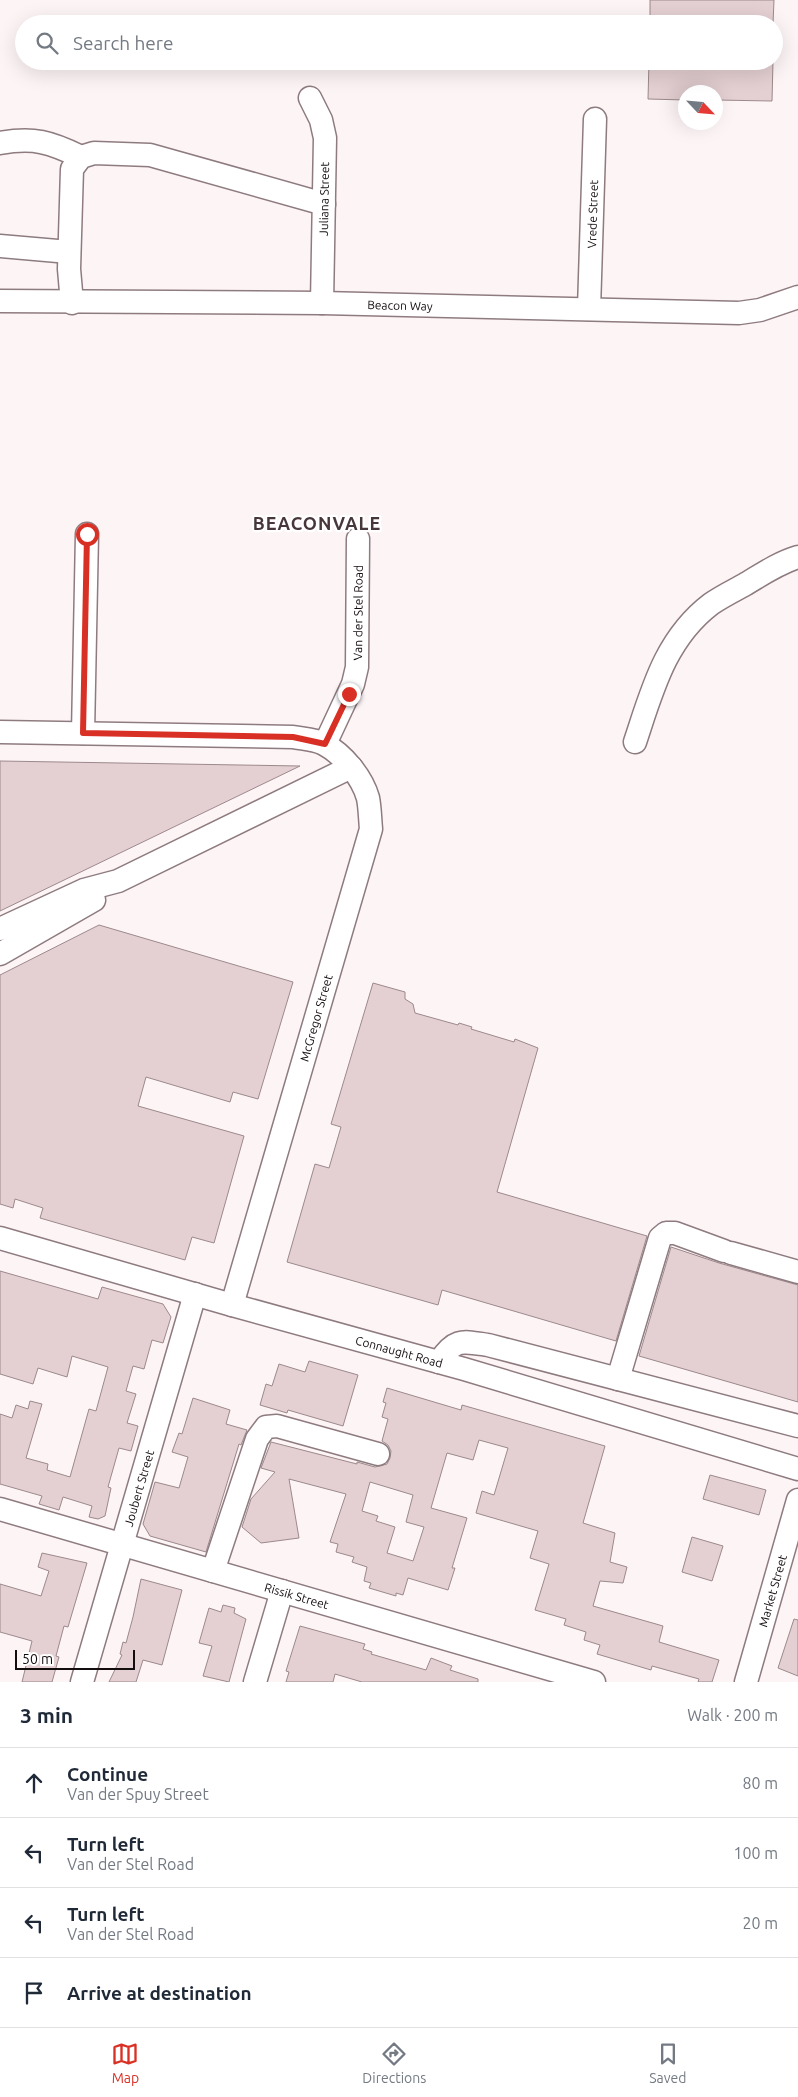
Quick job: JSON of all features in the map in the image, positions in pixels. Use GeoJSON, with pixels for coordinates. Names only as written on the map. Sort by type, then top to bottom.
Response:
{"type":"FeatureCollection","features":[{"type":"Feature","properties":{"kind":"street","name":"Juliana Street"},"geometry":{"type":"LineString","coordinates":[[310,98],[324,131],[322,303]]}},
{"type":"Feature","properties":{"kind":"street","name":"Vrede Street"},"geometry":{"type":"LineString","coordinates":[[589,309],[595,119]]}},
{"type":"Feature","properties":{"kind":"street"},"geometry":{"type":"LineString","coordinates":[[0,143],[20,139],[51,143],[81,157]]}},
{"type":"Feature","properties":{"kind":"street"},"geometry":{"type":"LineString","coordinates":[[72,304],[69,252],[72,169],[81,157],[94,153],[150,155],[324,204]]}},
{"type":"Feature","properties":{"kind":"street"},"geometry":{"type":"LineString","coordinates":[[0,246],[69,252]]}},
{"type":"Feature","properties":{"kind":"street","name":"Beacon Way"},"geometry":{"type":"LineString","coordinates":[[0,302],[72,304],[322,303],[747,312],[798,297]]}},
{"type":"Feature","properties":{"kind":"street"},"geometry":{"type":"LineString","coordinates":[[83,733],[87,534]]}},
{"type":"Feature","properties":{"kind":"street","name":"Van der Stel Road"},"geometry":{"type":"LineString","coordinates":[[325,744],[353,684],[356,667],[358,539]]}},
{"type":"Feature","properties":{"kind":"street"},"geometry":{"type":"LineString","coordinates":[[635,742],[657,674],[668,652],[684,628],[711,604],[774,567],[798,557]]}},
{"type":"Feature","properties":{"kind":"street"},"geometry":{"type":"LineString","coordinates":[[0,732],[293,737],[325,744]]}},
{"type":"Feature","properties":{"kind":"street","name":"McGregor Street"},"geometry":{"type":"LineString","coordinates":[[232,1305],[371,829],[368,797],[360,779],[351,767],[325,744]]}},
{"type":"Feature","properties":{"kind":"street"},"geometry":{"type":"LineString","coordinates":[[0,929],[84,890],[118,881],[351,767]]}},
{"type":"Feature","properties":{"kind":"street"},"geometry":{"type":"LineString","coordinates":[[0,954],[90,903],[118,881]]}},
{"type":"Feature","properties":{"kind":"street"},"geometry":{"type":"LineString","coordinates":[[618,1379],[660,1238],[666,1232],[675,1233],[728,1252],[798,1272]]}},
{"type":"Feature","properties":{"kind":"street","name":"Connaught Road"},"geometry":{"type":"LineString","coordinates":[[0,1238],[439,1362],[798,1469]]}},
{"type":"Feature","properties":{"kind":"street","name":"Joubert Street"},"geometry":{"type":"LineString","coordinates":[[82,1682],[195,1294]]}},
{"type":"Feature","properties":{"kind":"street"},"geometry":{"type":"LineString","coordinates":[[439,1362],[448,1348],[456,1343],[465,1342],[488,1345],[798,1426]]}},
{"type":"Feature","properties":{"kind":"street"},"geometry":{"type":"LineString","coordinates":[[538,1391],[546,1360]]}},
{"type":"Feature","properties":{"kind":"street"},"geometry":{"type":"LineString","coordinates":[[213,1571],[257,1439],[266,1427],[277,1426],[378,1454]]}},
{"type":"Feature","properties":{"kind":"street","name":"Market Street"},"geometry":{"type":"LineString","coordinates":[[746,1682],[798,1500]]}},
{"type":"Feature","properties":{"kind":"street","name":"Rissik Street"},"geometry":{"type":"LineString","coordinates":[[0,1509],[594,1682]]}},
{"type":"Feature","properties":{"kind":"street"},"geometry":{"type":"LineString","coordinates":[[255,1682],[282,1591]]}},
{"type":"Feature","properties":{"kind":"building"},"geometry":{"type":"Polygon","coordinates":[[[650,0],[774,0],[773,15],[650,15],[650,0]]]}},
{"type":"Feature","properties":{"kind":"building"},"geometry":{"type":"Polygon","coordinates":[[[649,70],[773,70],[772,101],[723,100],[723,85],[678,85],[678,100],[648,99],[649,70]]]}},
{"type":"Feature","properties":{"kind":"building"},"geometry":{"type":"Polygon","coordinates":[[[0,761],[300,766],[0,911],[0,761]]]}},
{"type":"Feature","properties":{"kind":"building"},"geometry":{"type":"Polygon","coordinates":[[[99,925],[293,982],[258,1099],[233,1092],[230,1102],[146,1077],[138,1106],[244,1136],[214,1243],[192,1237],[185,1260],[40,1218],[43,1208],[15,1199],[13,1208],[0,1204],[0,975],[99,925]]]}},
{"type":"Feature","properties":{"kind":"building"},"geometry":{"type":"Polygon","coordinates":[[[373,983],[405,992],[405,999],[413,1004],[415,1013],[458,1025],[459,1023],[472,1027],[471,1029],[514,1042],[515,1039],[538,1048],[497,1192],[647,1236],[616,1341],[442,1290],[438,1305],[287,1262],[315,1164],[329,1168],[341,1127],[331,1124],[373,983]]]}},
{"type":"Feature","properties":{"kind":"building"},"geometry":{"type":"Polygon","coordinates":[[[671,1247],[719,1263],[798,1285],[798,1402],[639,1356],[671,1247]]]}},
{"type":"Feature","properties":{"kind":"building"},"geometry":{"type":"Polygon","coordinates":[[[0,1271],[98,1299],[102,1287],[163,1304],[171,1317],[163,1343],[152,1340],[144,1369],[133,1366],[126,1391],[136,1394],[127,1423],[138,1426],[131,1451],[119,1448],[108,1487],[111,1488],[105,1516],[98,1519],[89,1517],[92,1506],[63,1497],[59,1510],[39,1504],[42,1496],[0,1484],[0,1414],[12,1418],[16,1405],[28,1409],[30,1401],[42,1404],[26,1458],[48,1464],[47,1470],[70,1477],[89,1409],[96,1411],[108,1367],[72,1356],[67,1377],[38,1368],[33,1384],[0,1374],[0,1271]]]}},
{"type":"Feature","properties":{"kind":"building"},"geometry":{"type":"Polygon","coordinates":[[[309,1361],[358,1375],[343,1426],[288,1410],[287,1413],[260,1405],[266,1384],[272,1386],[279,1364],[305,1372],[309,1361]]]}},
{"type":"Feature","properties":{"kind":"building"},"geometry":{"type":"Polygon","coordinates":[[[387,1388],[461,1410],[462,1405],[605,1446],[583,1523],[615,1533],[610,1562],[627,1567],[623,1583],[600,1581],[593,1606],[663,1626],[659,1642],[719,1660],[712,1682],[698,1682],[699,1679],[652,1666],[651,1670],[597,1654],[600,1645],[584,1640],[586,1632],[564,1625],[566,1619],[535,1610],[549,1564],[530,1558],[538,1531],[476,1513],[482,1491],[494,1495],[508,1448],[479,1440],[473,1460],[447,1453],[431,1508],[467,1518],[452,1568],[455,1568],[448,1590],[408,1578],[403,1595],[396,1593],[396,1596],[369,1588],[371,1583],[364,1581],[367,1567],[352,1562],[354,1557],[336,1552],[338,1544],[330,1542],[346,1494],[289,1479],[299,1538],[261,1543],[242,1527],[251,1499],[275,1472],[261,1468],[271,1442],[357,1464],[357,1462],[375,1467],[387,1464],[391,1451],[388,1445],[382,1441],[388,1419],[382,1417],[386,1403],[383,1402],[387,1388]],[[370,1482],[362,1511],[378,1516],[376,1521],[395,1527],[387,1553],[413,1561],[424,1527],[406,1522],[413,1495],[370,1482]]]}},
{"type":"Feature","properties":{"kind":"building"},"geometry":{"type":"Polygon","coordinates":[[[193,1398],[230,1410],[226,1424],[247,1430],[241,1445],[239,1444],[206,1552],[150,1536],[143,1524],[155,1482],[179,1488],[188,1457],[172,1452],[179,1433],[182,1434],[193,1398]]]}},
{"type":"Feature","properties":{"kind":"building"},"geometry":{"type":"Polygon","coordinates":[[[710,1475],[766,1490],[759,1515],[703,1499],[710,1475]]]}},
{"type":"Feature","properties":{"kind":"building"},"geometry":{"type":"Polygon","coordinates":[[[692,1537],[723,1546],[712,1581],[682,1572],[692,1537]]]}},
{"type":"Feature","properties":{"kind":"building"},"geometry":{"type":"Polygon","coordinates":[[[42,1553],[87,1563],[68,1627],[64,1626],[56,1656],[59,1657],[52,1682],[22,1682],[32,1641],[0,1632],[0,1584],[41,1596],[49,1571],[38,1567],[42,1553]]]}},
{"type":"Feature","properties":{"kind":"building"},"geometry":{"type":"Polygon","coordinates":[[[141,1579],[182,1590],[162,1665],[143,1660],[136,1682],[109,1682],[122,1655],[120,1654],[123,1642],[126,1643],[141,1579]]]}},
{"type":"Feature","properties":{"kind":"building"},"geometry":{"type":"Polygon","coordinates":[[[223,1605],[235,1608],[234,1613],[246,1619],[229,1682],[203,1676],[212,1646],[199,1643],[209,1608],[221,1612],[223,1605]]]}},
{"type":"Feature","properties":{"kind":"building"},"geometry":{"type":"Polygon","coordinates":[[[794,1619],[798,1620],[798,1676],[778,1668],[794,1619]]]}},
{"type":"Feature","properties":{"kind":"building"},"geometry":{"type":"Polygon","coordinates":[[[300,1626],[365,1644],[363,1649],[372,1652],[371,1654],[426,1670],[431,1658],[452,1666],[450,1670],[478,1679],[478,1682],[362,1682],[335,1674],[333,1682],[286,1682],[289,1672],[286,1671],[300,1626]]]}},
{"type":"Feature","properties":{"kind":"district","name":"BEACONVALE"},"geometry":{"type":"Point","coordinates":[317,523]}},
{"type":"Feature","properties":{"kind":"route"},"geometry":{"type":"LineString","coordinates":[[87,534],[83,733],[293,737],[314,740],[325,744],[349,694]]}}]}
